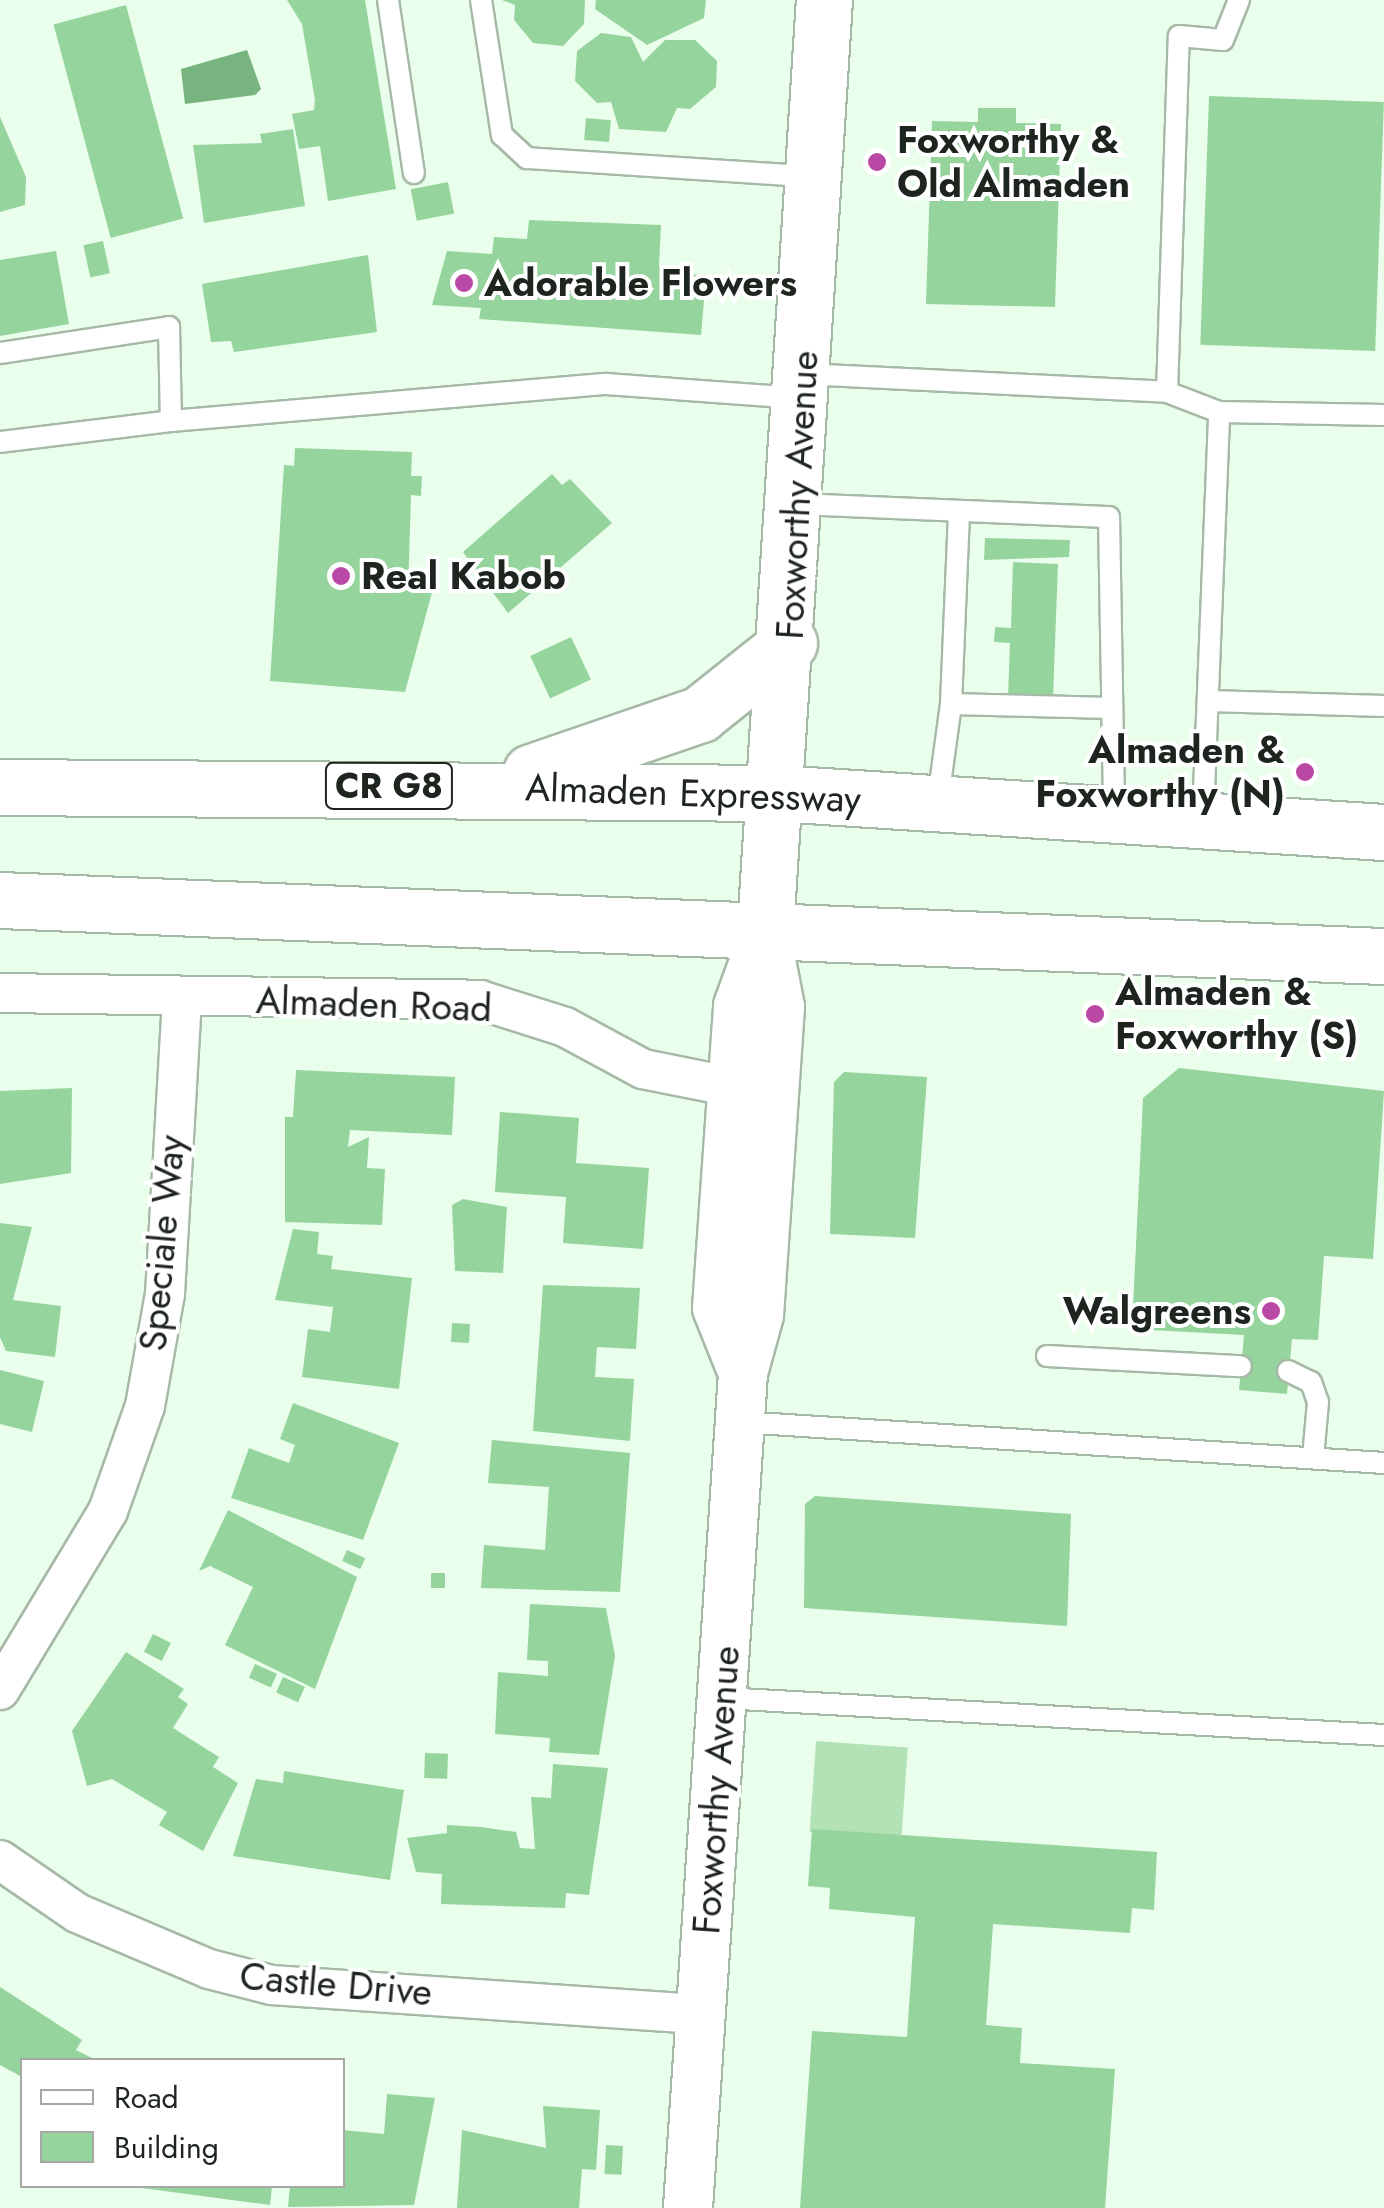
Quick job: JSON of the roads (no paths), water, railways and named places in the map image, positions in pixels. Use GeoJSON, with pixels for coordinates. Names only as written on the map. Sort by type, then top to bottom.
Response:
{"type":"FeatureCollection","features":[{"type":"Feature","properties":{"kind":"main road","name":"Foxworthy Avenue"},"geometry":{"type":"LineString","coordinates":[[765,930],[788,643],[824,0]]}},
{"type":"Feature","properties":{"kind":"main road"},"geometry":{"type":"LineString","coordinates":[[483,786],[686,721],[788,643]]}},
{"type":"Feature","properties":{"kind":"main road","name":"Almaden Expressway"},"geometry":{"type":"LineString","coordinates":[[0,787],[483,786],[777,793],[1114,818],[1384,832]]}},
{"type":"Feature","properties":{"kind":"main road"},"geometry":{"type":"LineString","coordinates":[[0,900],[1363,956],[1384,998]]}},
{"type":"Feature","properties":{"kind":"street","name":"Foxworthy Avenue"},"geometry":{"type":"LineString","coordinates":[[743,1372],[717,1308],[738,1006],[765,930]]}},
{"type":"Feature","properties":{"kind":"street","name":"Foxworthy Avenue"},"geometry":{"type":"LineString","coordinates":[[688,2208],[743,1372],[760,1315],[780,1008],[765,930]]}},
{"type":"Feature","properties":{"kind":"street","name":"Almaden Road"},"geometry":{"type":"LineString","coordinates":[[0,994],[182,1000],[480,1000],[564,1027],[643,1069],[732,1087]]}},
{"type":"Feature","properties":{"kind":"street","name":"Speciale Way"},"geometry":{"type":"LineString","coordinates":[[0,1690],[108,1511],[145,1406],[165,1294],[182,1000]]}},
{"type":"Feature","properties":{"kind":"street","name":"Castle Drive"},"geometry":{"type":"LineString","coordinates":[[0,1860],[78,1913],[209,1970],[272,1985],[700,2014]]}},
{"type":"Feature","properties":{"kind":"lane"},"geometry":{"type":"LineString","coordinates":[[388,0],[414,173]]}},
{"type":"Feature","properties":{"kind":"lane"},"geometry":{"type":"LineString","coordinates":[[480,0],[502,135],[527,158],[816,177]]}},
{"type":"Feature","properties":{"kind":"lane"},"geometry":{"type":"LineString","coordinates":[[1167,392],[1179,36],[1224,40],[1238,0]]}},
{"type":"Feature","properties":{"kind":"lane"},"geometry":{"type":"LineString","coordinates":[[0,353],[169,327],[171,421]]}},
{"type":"Feature","properties":{"kind":"lane"},"geometry":{"type":"LineString","coordinates":[[0,442],[171,421],[606,384],[1167,392],[1219,412],[1384,415]]}},
{"type":"Feature","properties":{"kind":"lane"},"geometry":{"type":"LineString","coordinates":[[1203,823],[1219,412]]}},
{"type":"Feature","properties":{"kind":"lane"},"geometry":{"type":"LineString","coordinates":[[796,504],[1109,517],[1114,818]]}},
{"type":"Feature","properties":{"kind":"lane"},"geometry":{"type":"LineString","coordinates":[[938,803],[950,704],[960,513]]}},
{"type":"Feature","properties":{"kind":"lane"},"geometry":{"type":"LineString","coordinates":[[1208,702],[1384,706]]}},
{"type":"Feature","properties":{"kind":"lane"},"geometry":{"type":"LineString","coordinates":[[950,704],[1112,708]]}},
{"type":"Feature","properties":{"kind":"lane"},"geometry":{"type":"LineString","coordinates":[[1047,1356],[1241,1366]]}},
{"type":"Feature","properties":{"kind":"lane"},"geometry":{"type":"LineString","coordinates":[[1288,1370],[1311,1382],[1318,1402],[1313,1458]]}},
{"type":"Feature","properties":{"kind":"lane"},"geometry":{"type":"LineString","coordinates":[[740,1422],[1384,1463]]}},
{"type":"Feature","properties":{"kind":"lane"},"geometry":{"type":"LineString","coordinates":[[722,1698],[1384,1735]]}},
{"type":"Feature","properties":{"kind":"place","name":"Foxworthy & Old Almaden"},"geometry":{"type":"Point","coordinates":[877,162]}},
{"type":"Feature","properties":{"kind":"place","name":"Adorable Flowers"},"geometry":{"type":"Point","coordinates":[464,283]}},
{"type":"Feature","properties":{"kind":"place","name":"Real Kabob"},"geometry":{"type":"Point","coordinates":[341,576]}},
{"type":"Feature","properties":{"kind":"place","name":"Almaden & Foxworthy (N)"},"geometry":{"type":"Point","coordinates":[1305,772]}},
{"type":"Feature","properties":{"kind":"place","name":"Almaden & Foxworthy (S)"},"geometry":{"type":"Point","coordinates":[1095,1014]}},
{"type":"Feature","properties":{"kind":"place","name":"Walgreens"},"geometry":{"type":"Point","coordinates":[1271,1311]}}]}
